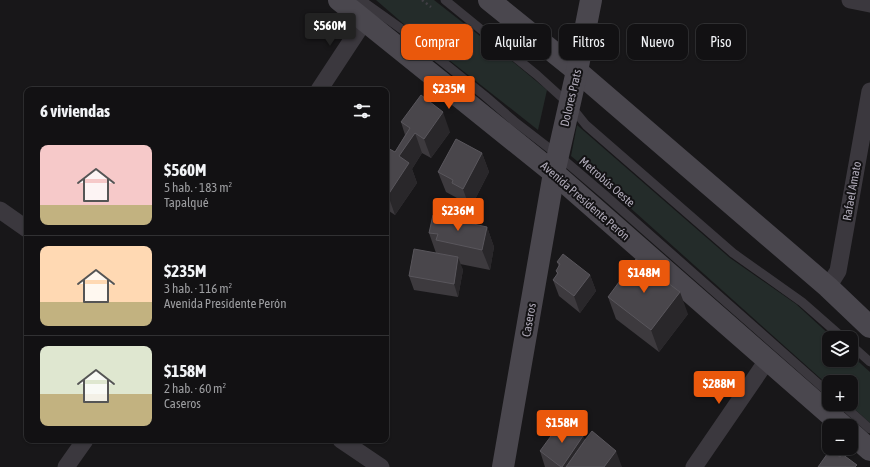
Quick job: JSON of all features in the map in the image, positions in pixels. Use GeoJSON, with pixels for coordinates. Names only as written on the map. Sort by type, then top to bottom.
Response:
{"type":"FeatureCollection","features":[{"type":"Feature","properties":{"kind":"main road","name":"Avenida Presidente Perón"},"geometry":{"type":"LineString","coordinates":[[340,0],[363,10],[556,164],[768,360],[835,419]]}},
{"type":"Feature","properties":{"kind":"main road"},"geometry":{"type":"LineString","coordinates":[[489,0],[577,71],[828,287],[870,327]]}},
{"type":"Feature","properties":{"kind":"main road","name":"Dolores Prats"},"geometry":{"type":"LineString","coordinates":[[556,164],[591,0]]}},
{"type":"Feature","properties":{"kind":"main road","name":"Caseros"},"geometry":{"type":"LineString","coordinates":[[504,467],[556,164]]}},
{"type":"Feature","properties":{"kind":"main road"},"geometry":{"type":"LineString","coordinates":[[858,439],[870,450]]}},
{"type":"Feature","properties":{"kind":"street"},"geometry":{"type":"LineString","coordinates":[[850,0],[870,4]]}},
{"type":"Feature","properties":{"kind":"street"},"geometry":{"type":"LineString","coordinates":[[321,87],[363,10]]}},
{"type":"Feature","properties":{"kind":"street","name":"Rafael Amato"},"geometry":{"type":"LineString","coordinates":[[828,287],[838,271],[870,91]]}},
{"type":"Feature","properties":{"kind":"street"},"geometry":{"type":"LineString","coordinates":[[0,210],[24,226]]}},
{"type":"Feature","properties":{"kind":"street"},"geometry":{"type":"LineString","coordinates":[[694,467],[768,360]]}},
{"type":"Feature","properties":{"kind":"street"},"geometry":{"type":"LineString","coordinates":[[66,467],[83,443]]}},
{"type":"Feature","properties":{"kind":"street"},"geometry":{"type":"LineString","coordinates":[[345,443],[381,467]]}},
{"type":"Feature","properties":{"kind":"lane"},"geometry":{"type":"LineString","coordinates":[[445,0],[538,75],[569,104],[586,125],[733,253],[802,302],[835,331]]}},
{"type":"Feature","properties":{"kind":"lane","name":"Metrobús Oeste"},"geometry":{"type":"LineString","coordinates":[[556,164],[606,196],[822,387]]}},
{"type":"Feature","properties":{"kind":"lane"},"geometry":{"type":"LineString","coordinates":[[858,351],[870,362]]}},
{"type":"Feature","properties":{"kind":"lane"},"geometry":{"type":"LineString","coordinates":[[850,411],[870,429]]}},
{"type":"Feature","properties":{"kind":"shaded area"},"geometry":{"type":"Polygon","coordinates":[[[376,0],[434,0],[465,24],[404,24],[376,0]]]}},
{"type":"Feature","properties":{"kind":"shaded area"},"geometry":{"type":"Polygon","coordinates":[[[473,30],[481,37],[481,60],[511,60],[547,90],[538,130],[449,60],[473,60],[473,30]]]}},
{"type":"Feature","properties":{"kind":"shaded area"},"geometry":{"type":"Polygon","coordinates":[[[577,125],[730,258],[796,304],[825,331],[822,331],[822,367],[858,367],[858,361],[870,372],[870,423],[857,411],[858,411],[858,375],[822,375],[822,380],[571,156],[577,125]]]}},
{"type":"Feature","properties":{"kind":"building"},"geometry":{"type":"Polygon","coordinates":[[[421,95],[443,112],[424,139],[415,133],[399,156],[409,163],[389,193],[389,149],[395,152],[410,128],[401,122],[421,95]]]}},
{"type":"Feature","properties":{"kind":"building"},"geometry":{"type":"Polygon","coordinates":[[[456,139],[482,153],[463,189],[452,183],[453,180],[438,172],[456,139]]]}},
{"type":"Feature","properties":{"kind":"building"},"geometry":{"type":"Polygon","coordinates":[[[433,215],[487,227],[482,250],[436,240],[438,234],[429,233],[433,215]]]}},
{"type":"Feature","properties":{"kind":"building"},"geometry":{"type":"Polygon","coordinates":[[[414,249],[458,257],[454,284],[409,276],[414,249]]]}},
{"type":"Feature","properties":{"kind":"building"},"geometry":{"type":"Polygon","coordinates":[[[563,254],[590,275],[574,296],[553,280],[558,273],[556,271],[560,264],[557,262],[563,254]]]}},
{"type":"Feature","properties":{"kind":"building"},"geometry":{"type":"Polygon","coordinates":[[[636,259],[680,292],[651,330],[608,297],[636,259]]]}},
{"type":"Feature","properties":{"kind":"building"},"geometry":{"type":"Polygon","coordinates":[[[562,421],[583,436],[561,467],[540,451],[562,421]]]}},
{"type":"Feature","properties":{"kind":"building"},"geometry":{"type":"Polygon","coordinates":[[[592,431],[616,451],[604,467],[566,467],[585,440],[592,431]]]}},
{"type":"Feature","properties":{"kind":"building"},"geometry":{"type":"Polygon","coordinates":[[[826,455],[837,455],[840,457],[843,455],[857,465],[855,467],[818,467],[826,455]]]}}]}
